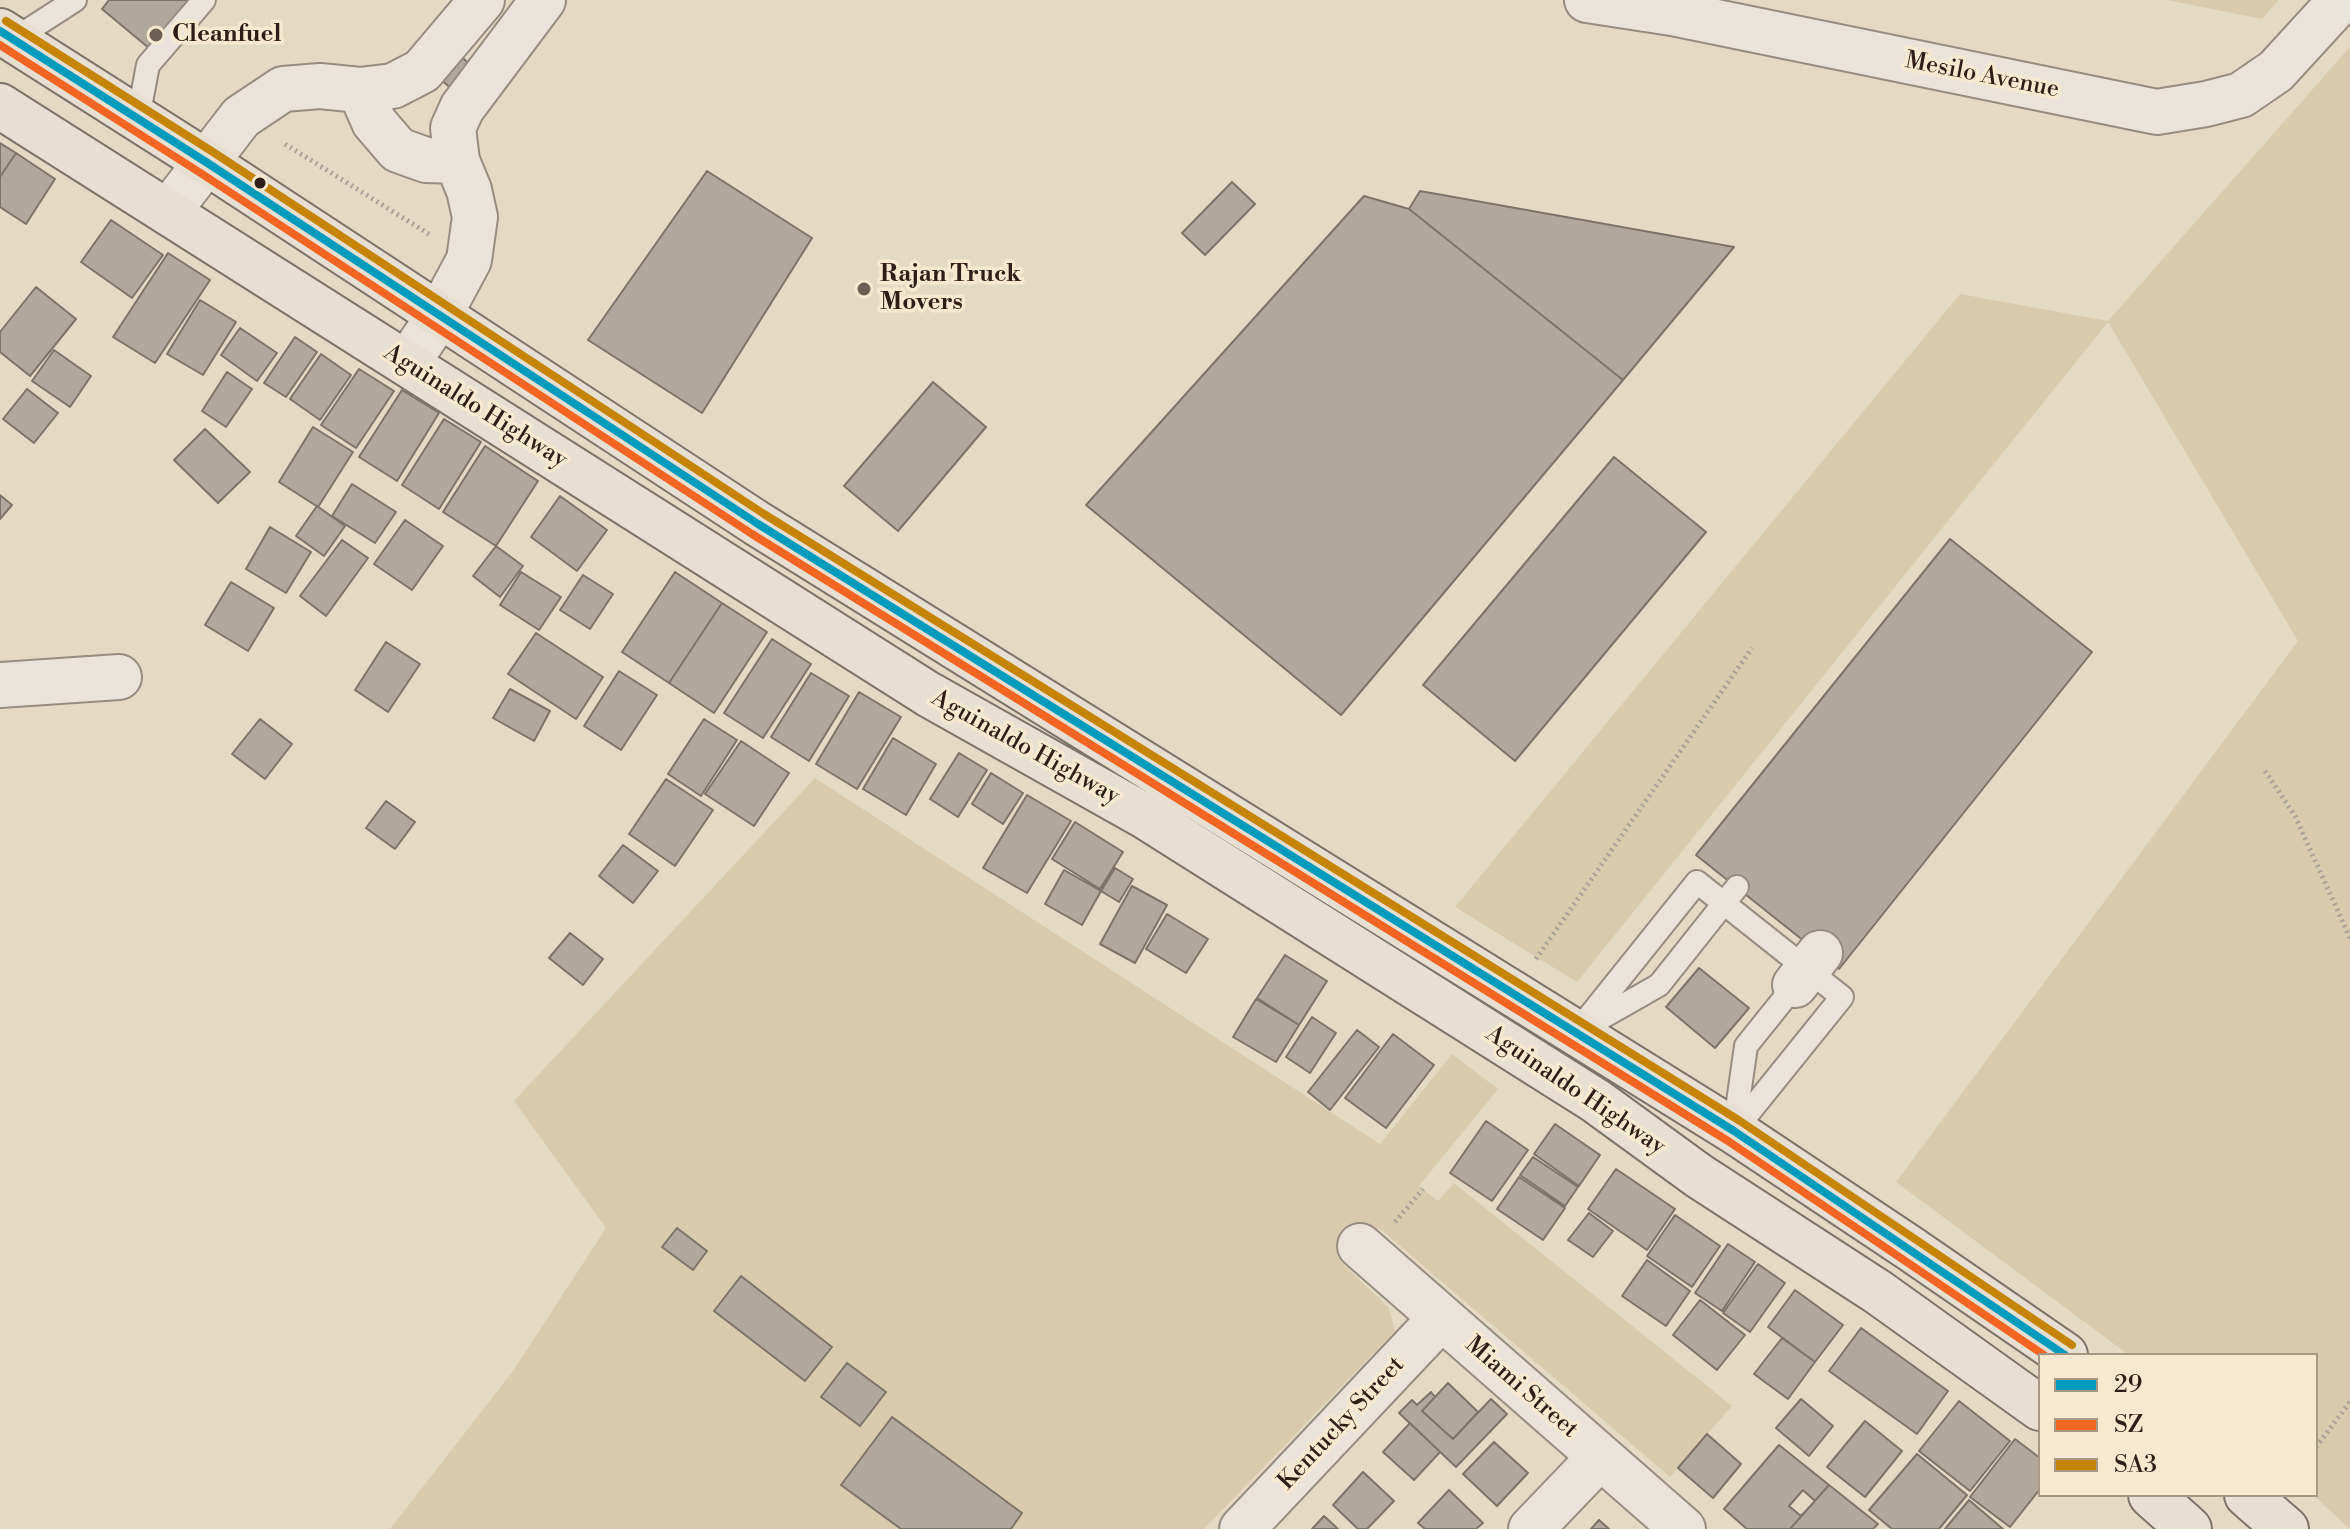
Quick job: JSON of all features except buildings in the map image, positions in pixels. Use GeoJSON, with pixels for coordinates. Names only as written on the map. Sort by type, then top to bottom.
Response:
{"type":"FeatureCollection","features":[{"type":"Feature","properties":{"kind":"main road","name":"Aguinaldo Highway"},"geometry":{"type":"LineString","coordinates":[[4,42],[138,118],[758,524],[1734,1131],[2062,1353]]}},
{"type":"Feature","properties":{"kind":"main road","name":"Aguinaldo Highway"},"geometry":{"type":"LineString","coordinates":[[0,106],[928,694],[1143,815],[1596,1101],[1699,1176],[1878,1292],[2038,1407]]}},
{"type":"Feature","properties":{"kind":"main road"},"geometry":{"type":"LineString","coordinates":[[1699,1176],[1734,1131]]}},
{"type":"Feature","properties":{"kind":"main road"},"geometry":{"type":"LineString","coordinates":[[2153,1497],[2189,1529]]}},
{"type":"Feature","properties":{"kind":"main road"},"geometry":{"type":"LineString","coordinates":[[2249,1497],[2286,1529]]}},
{"type":"Feature","properties":{"kind":"street"},"geometry":{"type":"LineString","coordinates":[[407,363],[439,316],[469,260],[475,217],[469,190],[457,161],[453,128],[462,108],[543,0]]}},
{"type":"Feature","properties":{"kind":"street","name":"Mesilo Avenue"},"geometry":{"type":"LineString","coordinates":[[1587,0],[1672,13],[2157,112],[2241,95],[2276,71],[2341,0]]}},
{"type":"Feature","properties":{"kind":"street"},"geometry":{"type":"LineString","coordinates":[[168,212],[241,117],[283,89],[320,86],[360,90],[393,86],[422,71],[477,6],[510,42]]}},
{"type":"Feature","properties":{"kind":"street"},"geometry":{"type":"LineString","coordinates":[[360,90],[374,122],[398,150],[426,160],[457,161]]}},
{"type":"Feature","properties":{"kind":"street"},"geometry":{"type":"LineString","coordinates":[[0,685],[119,677]]}},
{"type":"Feature","properties":{"kind":"street","name":"Miami Street"},"geometry":{"type":"LineString","coordinates":[[1360,1246],[1683,1529]]}},
{"type":"Feature","properties":{"kind":"street","name":"Kentucky Street"},"geometry":{"type":"LineString","coordinates":[[1242,1529],[1441,1318]]}},
{"type":"Feature","properties":{"kind":"street"},"geometry":{"type":"LineString","coordinates":[[1531,1529],[1600,1457]]}},
{"type":"Feature","properties":{"kind":"lane"},"geometry":{"type":"LineString","coordinates":[[4,42],[75,0]]}},
{"type":"Feature","properties":{"kind":"lane"},"geometry":{"type":"LineString","coordinates":[[138,118],[148,65],[204,0]]}},
{"type":"Feature","properties":{"kind":"lane"},"geometry":{"type":"LineString","coordinates":[[1576,1033],[1697,882],[1842,997],[1734,1131]]}},
{"type":"Feature","properties":{"kind":"lane"},"geometry":{"type":"LineString","coordinates":[[1576,1033],[1659,985],[1737,887]]}},
{"type":"Feature","properties":{"kind":"lane"},"geometry":{"type":"LineString","coordinates":[[1734,1131],[1746,1046],[1807,969]]}},
{"type":"Feature","properties":{"kind":"path"},"geometry":{"type":"LineString","coordinates":[[285,144],[439,241]]}},
{"type":"Feature","properties":{"kind":"path"},"geometry":{"type":"LineString","coordinates":[[1516,995],[1537,958],[1752,648]]}},
{"type":"Feature","properties":{"kind":"path"},"geometry":{"type":"LineString","coordinates":[[2265,771],[2295,816],[2350,938]]}},
{"type":"Feature","properties":{"kind":"path"},"geometry":{"type":"LineString","coordinates":[[2318,1444],[2350,1402]]}},
{"type":"Feature","properties":{"kind":"shaded area"},"geometry":{"type":"Polygon","coordinates":[[[2167,0],[2279,0],[2262,19],[2167,0]]]}},
{"type":"Feature","properties":{"kind":"shaded area"},"geometry":{"type":"Polygon","coordinates":[[[2350,47],[2350,1529],[2315,1497],[2318,1497],[2318,1353],[2126,1353],[1896,1182],[2298,641],[2108,322],[1577,982],[1455,907],[1960,294],[2108,321],[2350,47]]]}},
{"type":"Feature","properties":{"kind":"shaded area"},"geometry":{"type":"Polygon","coordinates":[[[815,778],[1380,1144],[1452,1054],[1498,1089],[1419,1186],[1438,1201],[1454,1183],[1732,1406],[1670,1477],[1379,1228],[1343,1264],[1389,1308],[1395,1331],[1204,1529],[390,1529],[513,1371],[606,1228],[514,1101],[815,778]]]}},
{"type":"Feature","properties":{"kind":"transit line","name":"SA3"},"geometry":{"type":"LineString","coordinates":[[6,21],[213,152],[764,514],[1740,1121],[2072,1345]]}},
{"type":"Feature","properties":{"kind":"transit line","name":"29"},"geometry":{"type":"LineString","coordinates":[[0,31],[206,162],[758,524],[1734,1131],[2062,1353]]}},
{"type":"Feature","properties":{"kind":"transit line","name":"SZ"},"geometry":{"type":"LineString","coordinates":[[0,45],[752,534],[1728,1141],[2041,1353]]}},
{"type":"Feature","properties":{"kind":"place","name":"Cleanfuel"},"geometry":{"type":"Point","coordinates":[156,35]}},
{"type":"Feature","properties":{"kind":"place","name":"Rajan Truck Movers"},"geometry":{"type":"Point","coordinates":[864,289]}}]}
